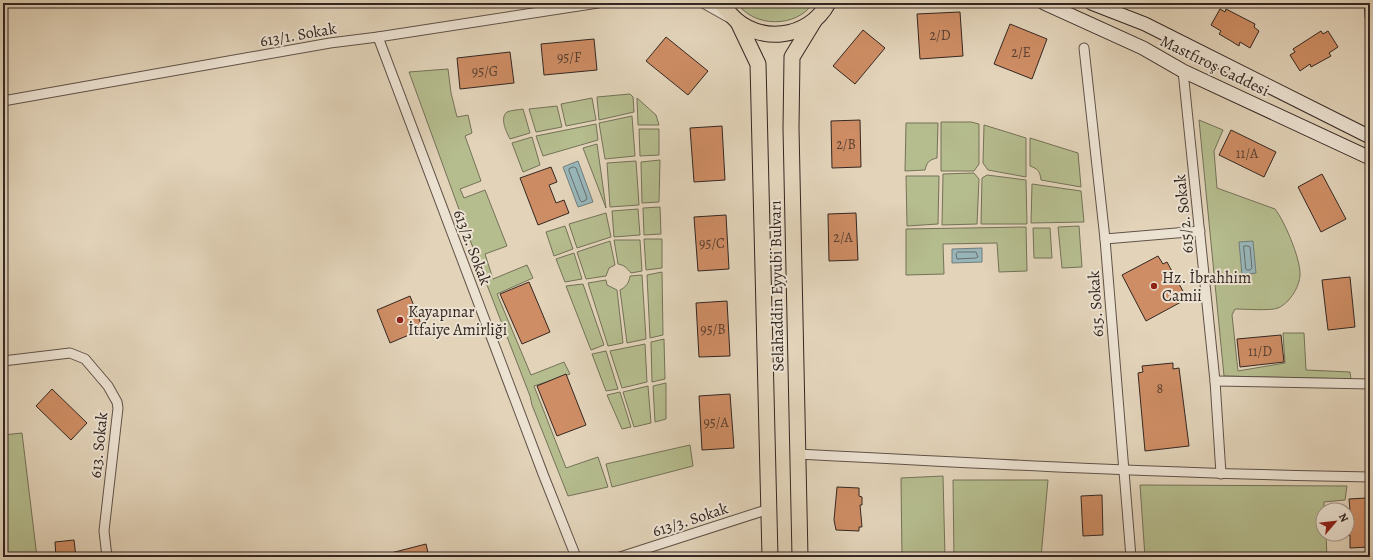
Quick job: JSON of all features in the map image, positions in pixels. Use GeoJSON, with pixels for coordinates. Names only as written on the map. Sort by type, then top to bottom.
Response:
{"type":"FeatureCollection","features":[{"type":"Feature","properties":{"kind":"main road"},"geometry":{"type":"LineString","coordinates":[[722,3],[738,22],[756,32],[776,35],[796,32],[814,21],[828,4]]}},
{"type":"Feature","properties":{"kind":"main road","name":"Mastfıroş Caddesi"},"geometry":{"type":"LineString","coordinates":[[1044,3],[1143,48],[1183,71],[1370,158]]}},
{"type":"Feature","properties":{"kind":"main road","name":"Mastfıroş Caddesi"},"geometry":{"type":"LineString","coordinates":[[1091,3],[1144,24],[1370,137]]}},
{"type":"Feature","properties":{"kind":"main road","name":"Selahaddin Eyyubi Bulvarı"},"geometry":{"type":"LineString","coordinates":[[800,557],[792,136],[792,57],[814,21]]}},
{"type":"Feature","properties":{"kind":"main road","name":"Selahaddin Eyyubi Bulvarı"},"geometry":{"type":"LineString","coordinates":[[738,22],[758,64],[770,557]]}},
{"type":"Feature","properties":{"kind":"street","name":"613/1. Sokak"},"geometry":{"type":"LineString","coordinates":[[3,101],[330,42],[598,3]]}},
{"type":"Feature","properties":{"kind":"street"},"geometry":{"type":"LineString","coordinates":[[703,3],[738,22]]}},
{"type":"Feature","properties":{"kind":"street"},"geometry":{"type":"LineString","coordinates":[[1369,3],[1370,17]]}},
{"type":"Feature","properties":{"kind":"street","name":"613/2. Sokak"},"geometry":{"type":"LineString","coordinates":[[378,36],[543,474],[576,557]]}},
{"type":"Feature","properties":{"kind":"street","name":"615. Sokak"},"geometry":{"type":"LineString","coordinates":[[1084,48],[1105,239],[1131,557]]}},
{"type":"Feature","properties":{"kind":"street","name":"615/2. Sokak"},"geometry":{"type":"LineString","coordinates":[[1183,71],[1215,381],[1221,474]]}},
{"type":"Feature","properties":{"kind":"street"},"geometry":{"type":"LineString","coordinates":[[1105,239],[1200,231]]}},
{"type":"Feature","properties":{"kind":"street","name":"613. Sokak"},"geometry":{"type":"LineString","coordinates":[[3,361],[70,352],[85,359],[108,386],[117,402],[118,408],[104,531],[107,557]]}},
{"type":"Feature","properties":{"kind":"street"},"geometry":{"type":"LineString","coordinates":[[1215,381],[1370,384]]}},
{"type":"Feature","properties":{"kind":"street"},"geometry":{"type":"LineString","coordinates":[[798,454],[1221,474],[1370,477]]}},
{"type":"Feature","properties":{"kind":"street","name":"613/3. Sokak"},"geometry":{"type":"LineString","coordinates":[[620,557],[769,509]]}},
{"type":"Feature","properties":{"kind":"green space"},"geometry":{"type":"Polygon","coordinates":[[[737,3],[813,3],[806,11],[797,17],[786,21],[775,22],[764,21],[754,17],[744,11],[737,3]]]}},
{"type":"Feature","properties":{"kind":"green space"},"geometry":{"type":"Polygon","coordinates":[[[448,69],[451,93],[457,117],[468,115],[472,133],[465,136],[481,181],[460,189],[464,198],[485,190],[507,246],[485,254],[493,279],[527,265],[533,278],[497,294],[531,375],[564,362],[570,374],[534,386],[566,468],[598,457],[608,487],[568,496],[532,405],[530,396],[480,267],[409,72],[448,69]]]}},
{"type":"Feature","properties":{"kind":"green space"},"geometry":{"type":"Polygon","coordinates":[[[630,94],[633,97],[634,112],[599,120],[597,97],[630,94]]]}},
{"type":"Feature","properties":{"kind":"green space"},"geometry":{"type":"Polygon","coordinates":[[[592,98],[596,120],[566,126],[561,104],[592,98]]]}},
{"type":"Feature","properties":{"kind":"green space"},"geometry":{"type":"Polygon","coordinates":[[[637,98],[656,115],[659,125],[638,125],[637,98]]]}},
{"type":"Feature","properties":{"kind":"green space"},"geometry":{"type":"Polygon","coordinates":[[[557,106],[562,127],[536,132],[529,109],[557,106]]]}},
{"type":"Feature","properties":{"kind":"green space"},"geometry":{"type":"Polygon","coordinates":[[[523,109],[530,133],[510,139],[504,126],[505,115],[509,111],[523,109]]]}},
{"type":"Feature","properties":{"kind":"green space"},"geometry":{"type":"Polygon","coordinates":[[[632,116],[635,156],[605,159],[599,123],[632,116]]]}},
{"type":"Feature","properties":{"kind":"green space"},"geometry":{"type":"Polygon","coordinates":[[[1199,120],[1223,130],[1214,151],[1217,188],[1275,209],[1291,239],[1299,265],[1300,277],[1297,288],[1287,302],[1282,306],[1275,309],[1235,309],[1232,315],[1238,371],[1285,363],[1283,333],[1304,333],[1306,370],[1350,372],[1351,379],[1224,376],[1199,120]]]}},
{"type":"Feature","properties":{"kind":"green space"},"geometry":{"type":"Polygon","coordinates":[[[941,122],[971,122],[979,124],[979,164],[974,171],[941,171],[941,122]]]}},
{"type":"Feature","properties":{"kind":"green space"},"geometry":{"type":"Polygon","coordinates":[[[906,123],[938,123],[937,158],[929,162],[925,170],[905,171],[906,123]]]}},
{"type":"Feature","properties":{"kind":"green space"},"geometry":{"type":"Polygon","coordinates":[[[596,124],[598,140],[543,156],[536,136],[596,124]]]}},
{"type":"Feature","properties":{"kind":"green space"},"geometry":{"type":"Polygon","coordinates":[[[984,125],[1026,138],[1026,177],[988,170],[983,163],[984,125]]]}},
{"type":"Feature","properties":{"kind":"green space"},"geometry":{"type":"Polygon","coordinates":[[[639,129],[659,129],[659,155],[640,156],[639,129]]]}},
{"type":"Feature","properties":{"kind":"green space"},"geometry":{"type":"Polygon","coordinates":[[[532,137],[540,165],[523,172],[512,143],[532,137]]]}},
{"type":"Feature","properties":{"kind":"green space"},"geometry":{"type":"Polygon","coordinates":[[[1030,138],[1078,153],[1081,187],[1041,180],[1038,171],[1030,166],[1030,138]]]}},
{"type":"Feature","properties":{"kind":"green space"},"geometry":{"type":"Polygon","coordinates":[[[597,144],[606,208],[583,148],[597,144]]]}},
{"type":"Feature","properties":{"kind":"green space"},"geometry":{"type":"Polygon","coordinates":[[[660,160],[659,202],[642,203],[641,162],[660,160]]]}},
{"type":"Feature","properties":{"kind":"green space"},"geometry":{"type":"Polygon","coordinates":[[[636,161],[639,205],[610,207],[607,163],[636,161]]]}},
{"type":"Feature","properties":{"kind":"green space"},"geometry":{"type":"Polygon","coordinates":[[[974,173],[979,179],[977,224],[942,225],[943,174],[974,173]]]}},
{"type":"Feature","properties":{"kind":"green space"},"geometry":{"type":"Polygon","coordinates":[[[987,175],[1026,180],[1027,224],[981,224],[982,178],[987,175]]]}},
{"type":"Feature","properties":{"kind":"green space"},"geometry":{"type":"Polygon","coordinates":[[[906,176],[939,176],[938,224],[907,226],[906,176]]]}},
{"type":"Feature","properties":{"kind":"green space"},"geometry":{"type":"Polygon","coordinates":[[[1032,184],[1081,191],[1084,222],[1031,223],[1032,184]]]}},
{"type":"Feature","properties":{"kind":"green space"},"geometry":{"type":"Polygon","coordinates":[[[660,207],[661,234],[644,235],[643,208],[660,207]]]}},
{"type":"Feature","properties":{"kind":"green space"},"geometry":{"type":"Polygon","coordinates":[[[638,209],[640,235],[614,237],[612,211],[638,209]]]}},
{"type":"Feature","properties":{"kind":"green space"},"geometry":{"type":"Polygon","coordinates":[[[606,213],[611,237],[577,248],[569,224],[606,213]]]}},
{"type":"Feature","properties":{"kind":"green space"},"geometry":{"type":"Polygon","coordinates":[[[565,226],[573,249],[554,256],[546,232],[565,226]]]}},
{"type":"Feature","properties":{"kind":"green space"},"geometry":{"type":"Polygon","coordinates":[[[1079,226],[1082,267],[1062,268],[1058,227],[1079,226]]]}},
{"type":"Feature","properties":{"kind":"green space"},"geometry":{"type":"Polygon","coordinates":[[[1026,227],[1027,271],[999,272],[997,243],[943,244],[944,274],[906,275],[906,229],[1026,227]]]}},
{"type":"Feature","properties":{"kind":"green space"},"geometry":{"type":"Polygon","coordinates":[[[1033,228],[1050,228],[1052,258],[1034,258],[1033,228]]]}},
{"type":"Feature","properties":{"kind":"green space"},"geometry":{"type":"Polygon","coordinates":[[[644,239],[662,239],[662,268],[646,270],[644,239]]]}},
{"type":"Feature","properties":{"kind":"green space"},"geometry":{"type":"Polygon","coordinates":[[[614,240],[640,240],[642,271],[631,273],[625,267],[618,264],[614,240]]]}},
{"type":"Feature","properties":{"kind":"green space"},"geometry":{"type":"Polygon","coordinates":[[[610,241],[615,265],[609,268],[606,276],[586,279],[577,252],[610,241]]]}},
{"type":"Feature","properties":{"kind":"green space"},"geometry":{"type":"Polygon","coordinates":[[[574,253],[582,279],[565,282],[556,259],[574,253]]]}},
{"type":"Feature","properties":{"kind":"green space"},"geometry":{"type":"Polygon","coordinates":[[[662,272],[663,335],[650,338],[647,275],[662,272]]]}},
{"type":"Feature","properties":{"kind":"green space"},"geometry":{"type":"Polygon","coordinates":[[[642,275],[646,339],[627,343],[620,290],[627,284],[630,276],[642,275]]]}},
{"type":"Feature","properties":{"kind":"green space"},"geometry":{"type":"Polygon","coordinates":[[[606,280],[607,285],[617,290],[623,343],[608,346],[588,283],[606,280]]]}},
{"type":"Feature","properties":{"kind":"green space"},"geometry":{"type":"Polygon","coordinates":[[[583,284],[604,345],[591,350],[566,286],[583,284]]]}},
{"type":"Feature","properties":{"kind":"green space"},"geometry":{"type":"Polygon","coordinates":[[[664,339],[665,379],[652,382],[651,342],[664,339]]]}},
{"type":"Feature","properties":{"kind":"green space"},"geometry":{"type":"Polygon","coordinates":[[[645,344],[647,382],[622,388],[610,351],[645,344]]]}},
{"type":"Feature","properties":{"kind":"green space"},"geometry":{"type":"Polygon","coordinates":[[[606,351],[618,389],[606,391],[592,354],[606,351]]]}},
{"type":"Feature","properties":{"kind":"green space"},"geometry":{"type":"Polygon","coordinates":[[[666,383],[666,419],[655,422],[653,386],[666,383]]]}},
{"type":"Feature","properties":{"kind":"green space"},"geometry":{"type":"Polygon","coordinates":[[[648,386],[651,423],[634,427],[623,392],[648,386]]]}},
{"type":"Feature","properties":{"kind":"green space"},"geometry":{"type":"Polygon","coordinates":[[[620,392],[631,427],[622,429],[607,395],[620,392]]]}},
{"type":"Feature","properties":{"kind":"green space"},"geometry":{"type":"Polygon","coordinates":[[[22,433],[37,557],[3,557],[3,435],[22,433]]]}},
{"type":"Feature","properties":{"kind":"green space"},"geometry":{"type":"Polygon","coordinates":[[[690,445],[693,466],[612,487],[606,464],[690,445]]]}},
{"type":"Feature","properties":{"kind":"green space"},"geometry":{"type":"Polygon","coordinates":[[[943,476],[945,557],[902,557],[901,478],[943,476]]]}},
{"type":"Feature","properties":{"kind":"green space"},"geometry":{"type":"Polygon","coordinates":[[[953,480],[1048,480],[1041,557],[954,557],[953,480]]]}},
{"type":"Feature","properties":{"kind":"green space"},"geometry":{"type":"Polygon","coordinates":[[[1140,485],[1347,486],[1345,500],[1315,502],[1315,542],[1326,542],[1327,557],[1145,557],[1140,485]]]}},
{"type":"Feature","properties":{"kind":"water"},"geometry":{"type":"Polygon","coordinates":[[[578,161],[593,202],[578,207],[563,167],[578,161]]]}},
{"type":"Feature","properties":{"kind":"water"},"geometry":{"type":"Polygon","coordinates":[[[1253,241],[1256,273],[1242,275],[1239,242],[1253,241]]]}},
{"type":"Feature","properties":{"kind":"water"},"geometry":{"type":"Polygon","coordinates":[[[982,248],[982,262],[952,263],[952,249],[982,248]]]}},
{"type":"Feature","properties":{"kind":"building"},"geometry":{"type":"Polygon","coordinates":[[[1220,9],[1225,12],[1226,9],[1255,24],[1254,27],[1259,31],[1250,48],[1240,42],[1239,46],[1219,34],[1221,31],[1211,25],[1220,9]]]}},
{"type":"Feature","properties":{"kind":"building"},"geometry":{"type":"Polygon","coordinates":[[[960,12],[963,56],[920,59],[917,14],[960,12]]]}},
{"type":"Feature","properties":{"kind":"building"},"geometry":{"type":"Polygon","coordinates":[[[1010,24],[1047,39],[1032,79],[994,64],[1010,24]]]}},
{"type":"Feature","properties":{"kind":"building"},"geometry":{"type":"Polygon","coordinates":[[[863,30],[885,48],[855,84],[833,66],[863,30]]]}},
{"type":"Feature","properties":{"kind":"building"},"geometry":{"type":"Polygon","coordinates":[[[1321,31],[1323,34],[1328,31],[1338,47],[1329,53],[1331,56],[1311,67],[1310,64],[1300,71],[1290,55],[1295,52],[1293,49],[1321,31]]]}},
{"type":"Feature","properties":{"kind":"building"},"geometry":{"type":"Polygon","coordinates":[[[666,37],[708,71],[688,95],[646,61],[666,37]]]}},
{"type":"Feature","properties":{"kind":"building"},"geometry":{"type":"Polygon","coordinates":[[[594,39],[597,70],[544,75],[541,44],[594,39]]]}},
{"type":"Feature","properties":{"kind":"building"},"geometry":{"type":"Polygon","coordinates":[[[510,52],[514,83],[460,89],[457,58],[510,52]]]}},
{"type":"Feature","properties":{"kind":"building"},"geometry":{"type":"Polygon","coordinates":[[[860,120],[861,167],[832,168],[831,121],[860,120]]]}},
{"type":"Feature","properties":{"kind":"building"},"geometry":{"type":"Polygon","coordinates":[[[722,126],[725,180],[694,182],[690,128],[722,126]]]}},
{"type":"Feature","properties":{"kind":"building"},"geometry":{"type":"Polygon","coordinates":[[[1231,130],[1276,152],[1264,177],[1219,155],[1231,130]]]}},
{"type":"Feature","properties":{"kind":"building"},"geometry":{"type":"Polygon","coordinates":[[[551,167],[557,182],[549,185],[556,203],[564,200],[569,213],[538,225],[520,178],[551,167]]]}},
{"type":"Feature","properties":{"kind":"building"},"geometry":{"type":"Polygon","coordinates":[[[1322,174],[1346,219],[1321,232],[1298,187],[1322,174]]]}},
{"type":"Feature","properties":{"kind":"building"},"geometry":{"type":"Polygon","coordinates":[[[856,213],[858,260],[829,261],[828,214],[856,213]]]}},
{"type":"Feature","properties":{"kind":"building"},"geometry":{"type":"Polygon","coordinates":[[[726,215],[729,269],[698,271],[694,217],[726,215]]]}},
{"type":"Feature","properties":{"kind":"building","name":"Hz. İbrahhim Camii"},"geometry":{"type":"Polygon","coordinates":[[[1158,256],[1163,264],[1167,262],[1184,293],[1178,296],[1181,302],[1146,321],[1122,275],[1158,256]]]}},
{"type":"Feature","properties":{"kind":"building"},"geometry":{"type":"Polygon","coordinates":[[[1350,277],[1355,327],[1328,330],[1322,280],[1350,277]]]}},
{"type":"Feature","properties":{"kind":"building"},"geometry":{"type":"Polygon","coordinates":[[[529,282],[550,332],[522,344],[500,294],[529,282]]]}},
{"type":"Feature","properties":{"kind":"building","name":"Kayapınar İtfaiye Amirliği"},"geometry":{"type":"Polygon","coordinates":[[[410,296],[423,329],[390,343],[377,310],[410,296]]]}},
{"type":"Feature","properties":{"kind":"building"},"geometry":{"type":"Polygon","coordinates":[[[727,301],[730,356],[699,357],[696,303],[727,301]]]}},
{"type":"Feature","properties":{"kind":"building"},"geometry":{"type":"Polygon","coordinates":[[[1281,335],[1284,362],[1240,367],[1237,339],[1281,335]]]}},
{"type":"Feature","properties":{"kind":"building"},"geometry":{"type":"Polygon","coordinates":[[[1173,363],[1173,369],[1179,368],[1189,446],[1145,451],[1138,373],[1143,372],[1142,366],[1173,363]]]}},
{"type":"Feature","properties":{"kind":"building"},"geometry":{"type":"Polygon","coordinates":[[[566,374],[586,425],[557,436],[537,386],[566,374]]]}},
{"type":"Feature","properties":{"kind":"building"},"geometry":{"type":"Polygon","coordinates":[[[52,389],[87,423],[71,440],[36,406],[52,389]]]}},
{"type":"Feature","properties":{"kind":"building"},"geometry":{"type":"Polygon","coordinates":[[[730,394],[734,448],[702,450],[699,396],[730,394]]]}},
{"type":"Feature","properties":{"kind":"building"},"geometry":{"type":"Polygon","coordinates":[[[837,487],[859,488],[859,496],[862,497],[862,505],[860,505],[862,527],[859,527],[859,531],[836,530],[834,520],[837,487]]]}},
{"type":"Feature","properties":{"kind":"building"},"geometry":{"type":"Polygon","coordinates":[[[1102,495],[1103,535],[1083,536],[1081,496],[1102,495]]]}},
{"type":"Feature","properties":{"kind":"building"},"geometry":{"type":"Polygon","coordinates":[[[1366,498],[1367,502],[1370,501],[1370,544],[1368,544],[1368,547],[1350,548],[1350,542],[1355,542],[1355,502],[1349,502],[1349,499],[1366,498]]]}},
{"type":"Feature","properties":{"kind":"building"},"geometry":{"type":"Polygon","coordinates":[[[74,540],[76,557],[56,557],[55,542],[74,540]]]}},
{"type":"Feature","properties":{"kind":"building"},"geometry":{"type":"Polygon","coordinates":[[[426,544],[429,557],[387,557],[387,554],[426,544]]]}},
{"type":"Feature","properties":{"kind":"place","name":"Hz. İbrahhim Camii"},"geometry":{"type":"Point","coordinates":[1154,286]}},
{"type":"Feature","properties":{"kind":"place","name":"Kayapınar İtfaiye Amirliği"},"geometry":{"type":"Point","coordinates":[400,320]}}]}
